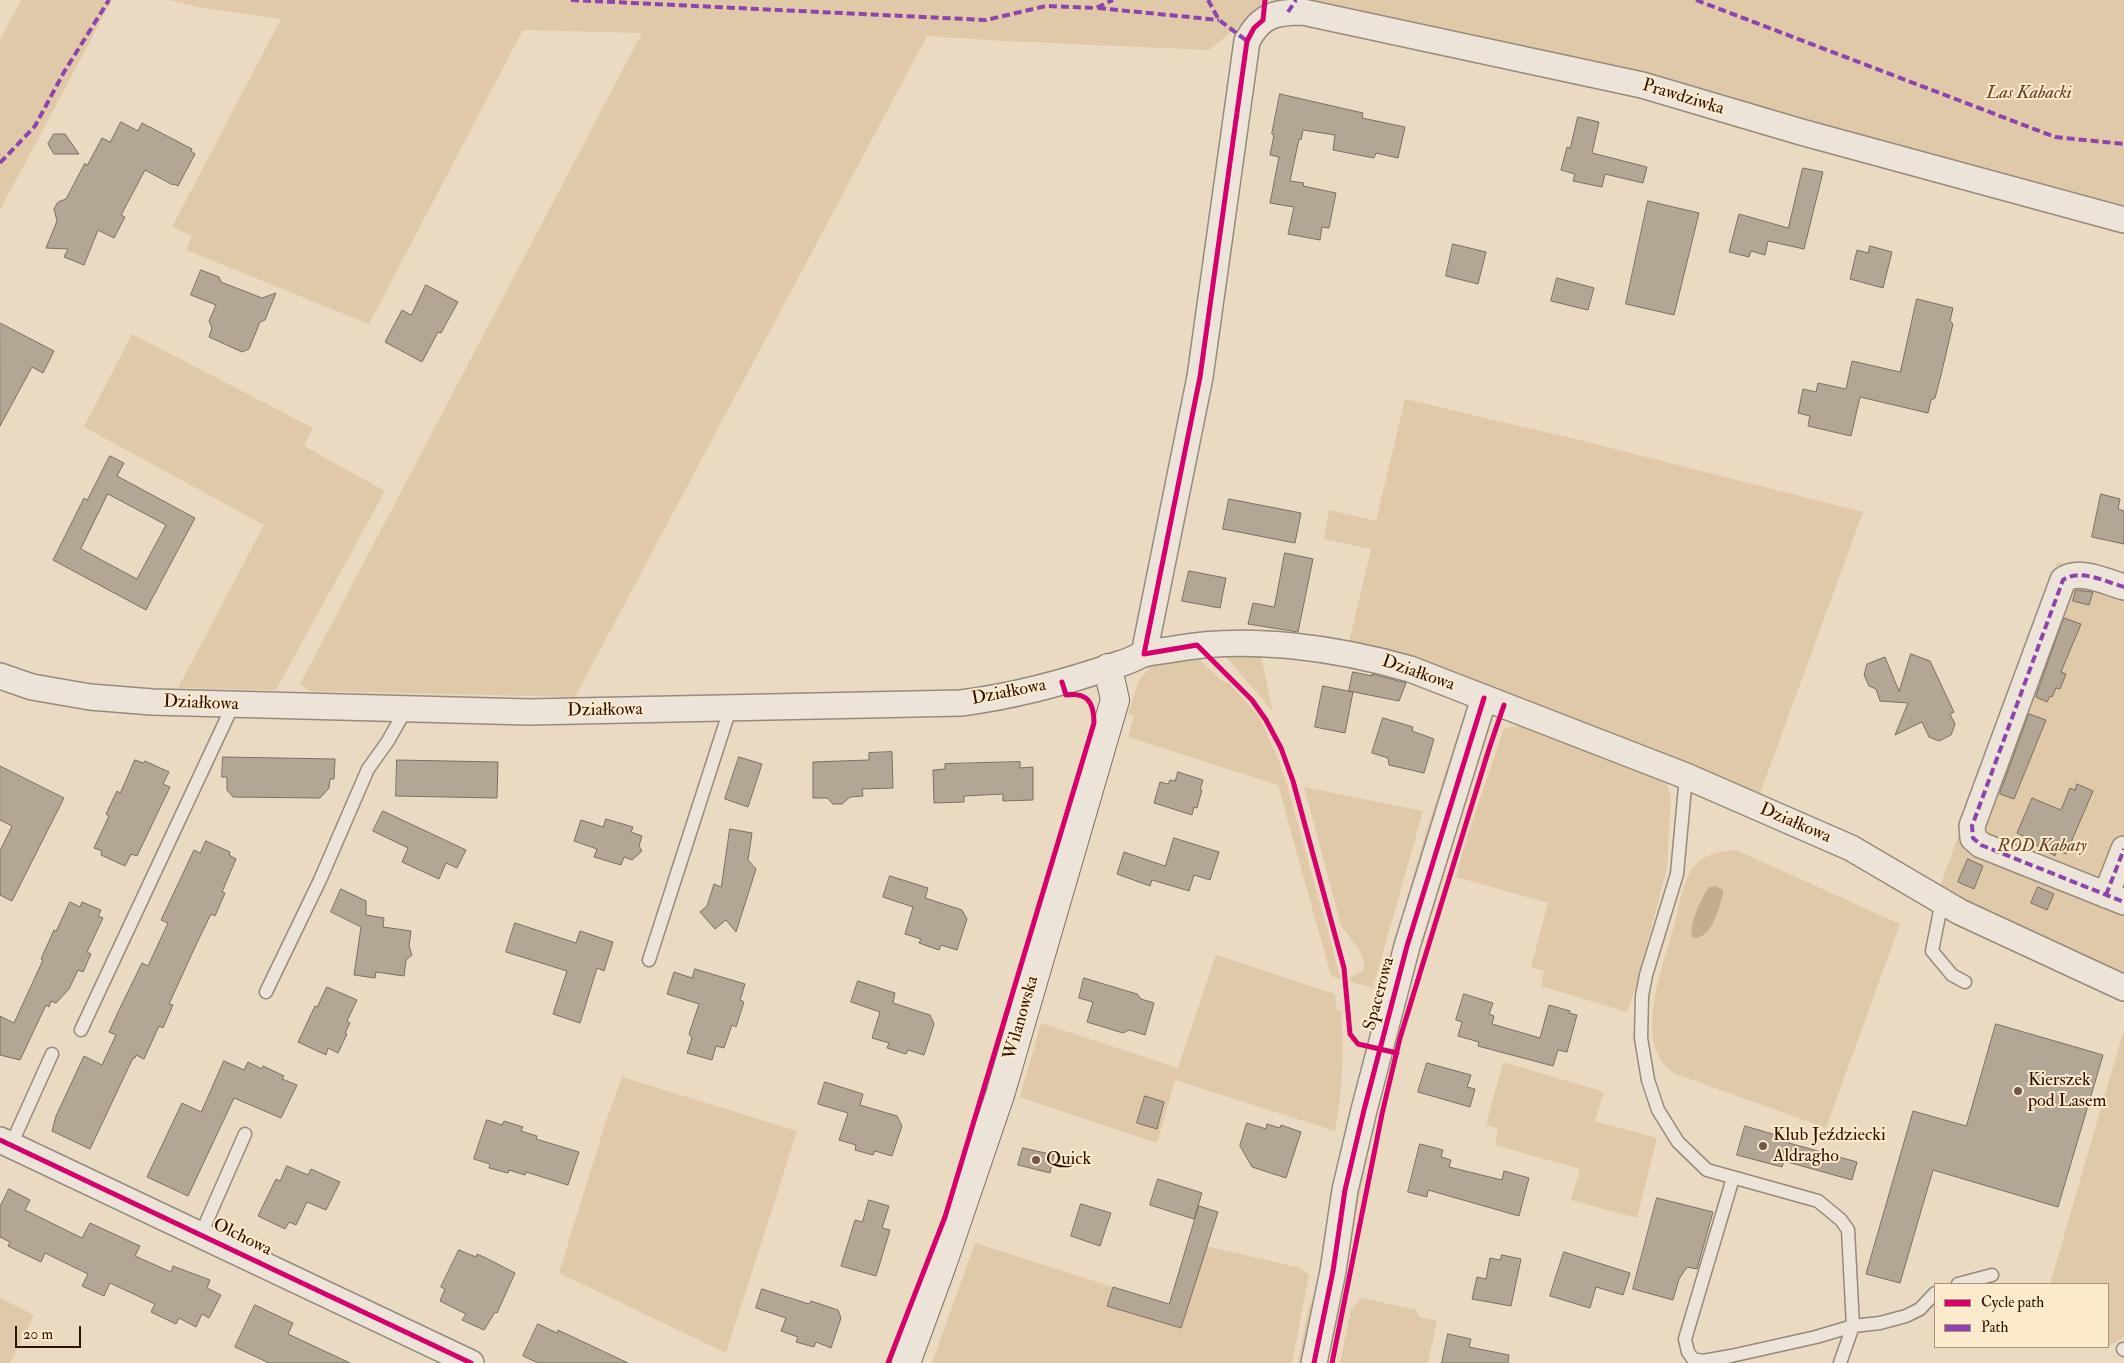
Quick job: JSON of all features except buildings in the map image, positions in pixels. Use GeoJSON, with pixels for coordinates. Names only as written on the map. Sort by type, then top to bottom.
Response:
{"type":"FeatureCollection","features":[{"type":"Feature","properties":{"kind":"street","name":"Prawdziwka"},"geometry":{"type":"LineString","coordinates":[[1144,654],[1200,377],[1247,41],[1254,28],[1262,20],[1273,15],[1303,12],[1642,85],[1836,142],[2124,220]]}},
{"type":"Feature","properties":{"kind":"street"},"geometry":{"type":"LineString","coordinates":[[2124,587],[2082,575],[2069,575],[2063,580],[1972,826],[1973,838],[1981,845],[2115,898],[2124,849]]}},
{"type":"Feature","properties":{"kind":"street","name":"Działkowa"},"geometry":{"type":"LineString","coordinates":[[0,676],[32,687],[90,696],[152,702],[529,712],[730,709],[961,703],[1024,693],[1108,668],[1144,654],[1197,644],[1236,642],[1324,650],[1368,657],[1410,669],[1686,776],[1851,848],[1960,912],[2124,988]]}},
{"type":"Feature","properties":{"kind":"street","name":"Wilanowska"},"geometry":{"type":"LineString","coordinates":[[906,1363],[1000,1095],[1115,700],[1108,668]]}},
{"type":"Feature","properties":{"kind":"street","name":"Spacerowa"},"geometry":{"type":"LineString","coordinates":[[1314,1363],[1333,1271],[1345,1190],[1364,1110],[1410,936],[1484,698]]}},
{"type":"Feature","properties":{"kind":"street","name":"Olchowa"},"geometry":{"type":"LineString","coordinates":[[6,1142],[471,1363]]}},
{"type":"Feature","properties":{"kind":"lane"},"geometry":{"type":"LineString","coordinates":[[81,1030],[233,705]]}},
{"type":"Feature","properties":{"kind":"lane"},"geometry":{"type":"LineString","coordinates":[[266,992],[320,880],[368,769],[388,741],[406,709]]}},
{"type":"Feature","properties":{"kind":"lane"},"geometry":{"type":"LineString","coordinates":[[649,960],[730,709]]}},
{"type":"Feature","properties":{"kind":"lane"},"geometry":{"type":"LineString","coordinates":[[1686,776],[1677,874],[1646,975],[1640,1038],[1648,1080],[1658,1110],[1678,1142],[1707,1170],[1818,1202],[1841,1220],[1848,1230],[1852,1326],[1840,1363]]}},
{"type":"Feature","properties":{"kind":"lane"},"geometry":{"type":"LineString","coordinates":[[1942,901],[1932,951],[1952,974],[1965,982]]}},
{"type":"Feature","properties":{"kind":"lane"},"geometry":{"type":"LineString","coordinates":[[6,1142],[52,1054]]}},
{"type":"Feature","properties":{"kind":"lane"},"geometry":{"type":"LineString","coordinates":[[202,1234],[245,1134]]}},
{"type":"Feature","properties":{"kind":"lane"},"geometry":{"type":"LineString","coordinates":[[1733,1178],[1685,1339],[1688,1352],[1693,1358],[1703,1361],[1731,1356],[1816,1338],[1852,1326],[1880,1323],[1906,1316],[1920,1309],[1934,1294]]}},
{"type":"Feature","properties":{"kind":"lane"},"geometry":{"type":"LineString","coordinates":[[1962,1283],[1992,1275]]}},
{"type":"Feature","properties":{"kind":"green space"},"geometry":{"type":"Polygon","coordinates":[[[21,0],[112,0],[0,210],[0,40],[21,0]]]}},
{"type":"Feature","properties":{"kind":"green space"},"geometry":{"type":"Polygon","coordinates":[[[169,0],[1270,0],[1209,50],[927,36],[575,697],[310,691],[300,684],[642,33],[523,30],[369,324],[186,250],[192,236],[172,227],[281,19],[198,7],[169,0]]]}},
{"type":"Feature","properties":{"kind":"green space","name":"Las Kabacki"},"geometry":{"type":"Polygon","coordinates":[[[1270,0],[2124,0],[2124,218],[1652,83],[1270,0]]]}},
{"type":"Feature","properties":{"kind":"green space"},"geometry":{"type":"Polygon","coordinates":[[[132,334],[313,428],[304,446],[385,491],[276,690],[178,688],[264,525],[84,427],[132,334]]]}},
{"type":"Feature","properties":{"kind":"green space"},"geometry":{"type":"Polygon","coordinates":[[[1405,399],[1579,440],[1863,512],[1758,799],[1397,652],[1349,642],[1371,549],[1324,539],[1329,510],[1376,521],[1405,399]]]}},
{"type":"Feature","properties":{"kind":"green space","name":"ROD Kabaty"},"geometry":{"type":"Polygon","coordinates":[[[2057,562],[2124,577],[2124,976],[1938,892],[2057,562]]]}},
{"type":"Feature","properties":{"kind":"green space"},"geometry":{"type":"Polygon","coordinates":[[[1260,652],[1261,657],[1273,712],[1226,657],[1260,652]]]}},
{"type":"Feature","properties":{"kind":"green space"},"geometry":{"type":"Polygon","coordinates":[[[1196,656],[1222,681],[1229,683],[1259,717],[1278,758],[1341,979],[1331,976],[1278,785],[1128,737],[1134,715],[1128,714],[1139,680],[1149,669],[1148,662],[1196,656]]]}},
{"type":"Feature","properties":{"kind":"green space"},"geometry":{"type":"Polygon","coordinates":[[[1523,726],[1666,781],[1671,796],[1667,868],[1636,986],[1627,1012],[1541,986],[1544,971],[1531,967],[1548,903],[1456,877],[1465,843],[1504,728],[1523,726]]]}},
{"type":"Feature","properties":{"kind":"green space"},"geometry":{"type":"Polygon","coordinates":[[[1463,731],[1386,988],[1381,990],[1426,832],[1458,733],[1463,731]]]}},
{"type":"Feature","properties":{"kind":"green space"},"geometry":{"type":"Polygon","coordinates":[[[1479,741],[1484,742],[1424,938],[1423,934],[1479,741]]]}},
{"type":"Feature","properties":{"kind":"green space"},"geometry":{"type":"Polygon","coordinates":[[[1304,787],[1423,811],[1373,988],[1351,982],[1350,978],[1363,970],[1365,965],[1359,950],[1341,925],[1304,787]]]}},
{"type":"Feature","properties":{"kind":"green space"},"geometry":{"type":"Polygon","coordinates":[[[1736,850],[1900,924],[1826,1128],[1676,1074],[1662,1062],[1655,1046],[1652,1026],[1658,984],[1687,878],[1694,866],[1704,858],[1723,851],[1736,850]]]}},
{"type":"Feature","properties":{"kind":"green space"},"geometry":{"type":"Polygon","coordinates":[[[1216,955],[1335,994],[1337,1010],[1341,1011],[1343,1056],[1340,1101],[1335,1131],[1175,1080],[1157,1143],[1020,1097],[1041,1023],[1178,1068],[1216,955]]]}},
{"type":"Feature","properties":{"kind":"green space"},"geometry":{"type":"Polygon","coordinates":[[[2124,1029],[2124,1337],[2109,1346],[2109,1283],[2050,1283],[2124,1029]]]}},
{"type":"Feature","properties":{"kind":"green space"},"geometry":{"type":"Polygon","coordinates":[[[1503,1062],[1604,1092],[1595,1121],[1657,1138],[1637,1218],[1571,1200],[1580,1169],[1495,1145],[1498,1129],[1486,1125],[1503,1062]]]}},
{"type":"Feature","properties":{"kind":"green space"},"geometry":{"type":"Polygon","coordinates":[[[622,1077],[797,1131],[726,1353],[559,1273],[605,1124],[622,1077]]]}},
{"type":"Feature","properties":{"kind":"green space"},"geometry":{"type":"Polygon","coordinates":[[[1373,1127],[1345,1270],[1342,1263],[1369,1129],[1373,1127]]]}},
{"type":"Feature","properties":{"kind":"green space"},"geometry":{"type":"Polygon","coordinates":[[[975,1243],[1113,1287],[1107,1306],[1181,1328],[1206,1246],[1300,1268],[1309,1275],[1292,1363],[932,1363],[975,1243]]]}},
{"type":"Feature","properties":{"kind":"green space"},"geometry":{"type":"Polygon","coordinates":[[[1316,1292],[1303,1363],[1298,1363],[1309,1306],[1316,1292]]]}},
{"type":"Feature","properties":{"kind":"green space"},"geometry":{"type":"Polygon","coordinates":[[[0,1298],[34,1315],[10,1363],[0,1363],[0,1298]]]}},
{"type":"Feature","properties":{"kind":"green space"},"geometry":{"type":"Polygon","coordinates":[[[1362,1298],[1416,1310],[1419,1317],[1437,1321],[1428,1363],[1340,1363],[1351,1309],[1362,1298]]]}},
{"type":"Feature","properties":{"kind":"shaded area"},"geometry":{"type":"Polygon","coordinates":[[[1716,886],[1723,890],[1723,894],[1714,922],[1705,934],[1693,938],[1692,927],[1699,905],[1709,887],[1716,886]]]}},
{"type":"Feature","properties":{"kind":"marked path"},"geometry":{"type":"LineString","coordinates":[[0,163],[35,126],[64,72],[109,0]]}},
{"type":"Feature","properties":{"kind":"marked path"},"geometry":{"type":"LineString","coordinates":[[571,0],[986,20],[1046,6],[1096,8],[1113,0]]}},
{"type":"Feature","properties":{"kind":"marked path"},"geometry":{"type":"LineString","coordinates":[[1208,0],[1219,20],[1247,41]]}},
{"type":"Feature","properties":{"kind":"marked path"},"geometry":{"type":"LineString","coordinates":[[1288,12],[1296,0]]}},
{"type":"Feature","properties":{"kind":"marked path"},"geometry":{"type":"LineString","coordinates":[[1696,0],[2055,137],[2124,144]]}},
{"type":"Feature","properties":{"kind":"marked path"},"geometry":{"type":"LineString","coordinates":[[1098,8],[1219,20]]}},
{"type":"Feature","properties":{"kind":"marked path"},"geometry":{"type":"LineString","coordinates":[[2124,587],[2101,579],[2077,575],[2063,580],[1972,826],[1973,838],[1981,845],[2124,902]]}},
{"type":"Feature","properties":{"kind":"marked path"},"geometry":{"type":"LineString","coordinates":[[2106,895],[2124,849]]}},
{"type":"Feature","properties":{"kind":"cycle path"},"geometry":{"type":"LineString","coordinates":[[1265,0],[1263,20],[1254,28],[1247,41],[1200,377],[1144,654],[1197,645],[1252,700],[1266,720],[1281,748],[1293,781],[1344,968],[1350,1034],[1358,1044],[1397,1053]]}},
{"type":"Feature","properties":{"kind":"cycle path"},"geometry":{"type":"LineString","coordinates":[[888,1363],[945,1217],[1094,723],[1093,710],[1088,700],[1080,695],[1066,695],[1062,682]]}},
{"type":"Feature","properties":{"kind":"cycle path"},"geometry":{"type":"LineString","coordinates":[[1314,1363],[1333,1271],[1345,1190],[1364,1110],[1407,946],[1484,698]]}},
{"type":"Feature","properties":{"kind":"cycle path"},"geometry":{"type":"LineString","coordinates":[[1332,1363],[1382,1114],[1400,1038],[1504,705]]}},
{"type":"Feature","properties":{"kind":"cycle path"},"geometry":{"type":"LineString","coordinates":[[0,1140],[471,1363]]}},
{"type":"Feature","properties":{"kind":"place","name":"Kierszek pod Lasem"},"geometry":{"type":"Point","coordinates":[2018,1091]}},
{"type":"Feature","properties":{"kind":"place","name":"Klub Jeździecki Aldragho"},"geometry":{"type":"Point","coordinates":[1763,1146]}},
{"type":"Feature","properties":{"kind":"place","name":"Quick"},"geometry":{"type":"Point","coordinates":[1036,1160]}}]}
